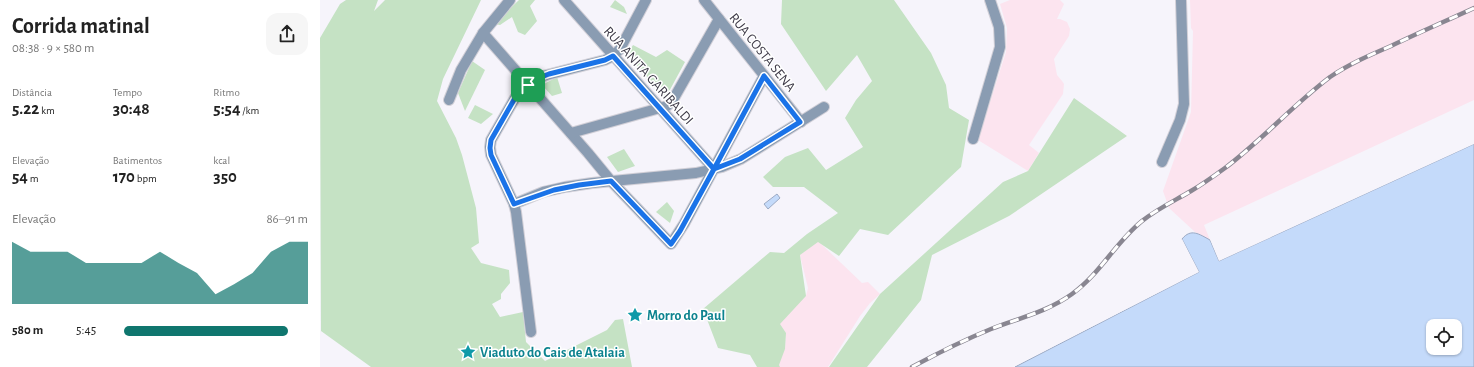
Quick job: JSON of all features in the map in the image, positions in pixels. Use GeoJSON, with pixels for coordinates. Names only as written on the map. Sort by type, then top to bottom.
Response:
{"type":"FeatureCollection","features":[{"type":"Feature","properties":{"kind":"street"},"geometry":{"type":"LineString","coordinates":[[449,100],[461,70],[482,33],[510,0]]}},
{"type":"Feature","properties":{"kind":"street","name":"RUA ANITA GARIBALDI"},"geometry":{"type":"LineString","coordinates":[[564,0],[714,169]]}},
{"type":"Feature","properties":{"kind":"street"},"geometry":{"type":"LineString","coordinates":[[531,332],[517,217],[514,204],[491,155],[491,140],[515,98],[528,85],[543,76],[605,60],[613,56],[620,49],[646,0]]}},
{"type":"Feature","properties":{"kind":"street","name":"RUA COSTA SENA"},"geometry":{"type":"LineString","coordinates":[[704,0],[800,122]]}},
{"type":"Feature","properties":{"kind":"street"},"geometry":{"type":"LineString","coordinates":[[973,138],[1000,47],[999,27],[990,0]]}},
{"type":"Feature","properties":{"kind":"street"},"geometry":{"type":"LineString","coordinates":[[1162,162],[1180,120],[1184,104],[1181,0]]}},
{"type":"Feature","properties":{"kind":"street"},"geometry":{"type":"LineString","coordinates":[[571,133],[668,106],[719,19]]}},
{"type":"Feature","properties":{"kind":"street"},"geometry":{"type":"LineString","coordinates":[[482,33],[571,133],[611,181],[671,244],[680,231],[764,76]]}},
{"type":"Feature","properties":{"kind":"street"},"geometry":{"type":"LineString","coordinates":[[514,204],[554,190],[579,185],[696,173],[714,169],[740,159],[824,107]]}},
{"type":"Feature","properties":{"kind":"shaded area"},"geometry":{"type":"Polygon","coordinates":[[[1010,0],[1060,0],[1064,4],[1057,19],[1067,22],[1070,29],[1069,36],[1054,59],[1057,75],[1064,84],[1063,94],[1029,145],[1039,153],[1028,171],[978,140],[1006,52],[1007,28],[1000,4],[1010,0]]]}},
{"type":"Feature","properties":{"kind":"shaded area"},"geometry":{"type":"Polygon","coordinates":[[[1190,0],[1474,0],[1474,100],[1204,225],[1210,240],[1195,232],[1169,208],[1163,191],[1191,112],[1193,31],[1191,28],[1190,0]]]}},
{"type":"Feature","properties":{"kind":"shaded area"},"geometry":{"type":"Polygon","coordinates":[[[818,241],[862,283],[868,282],[880,294],[870,303],[860,316],[828,367],[780,367],[776,362],[785,349],[786,333],[778,322],[806,296],[808,288],[800,255],[818,241]]]}},
{"type":"Feature","properties":{"kind":"green space"},"geometry":{"type":"Polygon","coordinates":[[[346,0],[378,0],[374,11],[385,0],[481,0],[443,79],[437,101],[456,138],[476,208],[479,243],[471,248],[481,263],[509,270],[510,283],[501,294],[501,299],[492,304],[500,317],[523,312],[526,342],[545,361],[607,330],[615,320],[623,319],[632,367],[371,367],[321,331],[320,38],[340,4],[346,0]]]}},
{"type":"Feature","properties":{"kind":"green space"},"geometry":{"type":"Polygon","coordinates":[[[519,0],[535,0],[530,6],[537,21],[525,35],[518,32],[512,17],[500,25],[494,24],[519,0]]]}},
{"type":"Feature","properties":{"kind":"green space"},"geometry":{"type":"Polygon","coordinates":[[[615,0],[624,7],[627,14],[610,7],[615,0]]]}},
{"type":"Feature","properties":{"kind":"green space"},"geometry":{"type":"Polygon","coordinates":[[[782,0],[894,0],[931,53],[946,85],[949,108],[969,120],[961,167],[888,235],[860,229],[839,256],[818,242],[800,255],[806,296],[780,324],[786,333],[785,349],[779,365],[780,367],[757,367],[750,355],[718,348],[703,309],[770,252],[784,253],[807,234],[838,213],[804,187],[773,187],[763,177],[785,157],[808,148],[826,170],[863,147],[845,118],[856,100],[872,81],[857,55],[826,91],[781,24],[782,0]]]}},
{"type":"Feature","properties":{"kind":"green space"},"geometry":{"type":"Polygon","coordinates":[[[633,45],[656,57],[667,50],[685,62],[666,97],[627,55],[633,45]]]}},
{"type":"Feature","properties":{"kind":"green space"},"geometry":{"type":"Polygon","coordinates":[[[472,61],[485,70],[465,111],[458,93],[472,61]]]}},
{"type":"Feature","properties":{"kind":"green space"},"geometry":{"type":"Polygon","coordinates":[[[557,77],[562,93],[552,96],[542,85],[557,77]]]}},
{"type":"Feature","properties":{"kind":"green space"},"geometry":{"type":"Polygon","coordinates":[[[1074,98],[1127,136],[1009,216],[932,255],[921,300],[867,367],[829,367],[880,294],[1003,182],[1028,171],[1074,98]]]}},
{"type":"Feature","properties":{"kind":"green space"},"geometry":{"type":"Polygon","coordinates":[[[475,105],[493,114],[481,124],[468,118],[475,105]]]}},
{"type":"Feature","properties":{"kind":"green space"},"geometry":{"type":"Polygon","coordinates":[[[624,149],[635,166],[618,172],[607,157],[624,149]]]}},
{"type":"Feature","properties":{"kind":"green space"},"geometry":{"type":"Polygon","coordinates":[[[667,202],[674,211],[670,223],[656,212],[667,202]]]}},
{"type":"Feature","properties":{"kind":"water"},"geometry":{"type":"Polygon","coordinates":[[[1474,144],[1474,367],[1015,367],[1199,272],[1182,239],[1189,234],[1195,233],[1210,240],[1219,261],[1474,144]]]}},
{"type":"Feature","properties":{"kind":"water"},"geometry":{"type":"Polygon","coordinates":[[[777,194],[780,198],[768,209],[764,204],[777,194]]]}},
{"type":"Feature","properties":{"kind":"pier"},"geometry":{"type":"Polygon","coordinates":[[[1474,142],[1474,144],[1219,261],[1209,237],[1212,239],[1220,258],[1474,142]]]}},
{"type":"Feature","properties":{"kind":"pier"},"geometry":{"type":"Polygon","coordinates":[[[1182,239],[1199,272],[1013,367],[1014,365],[1197,271],[1181,240],[1182,239]]]}},
{"type":"Feature","properties":{"kind":"railway"},"geometry":{"type":"LineString","coordinates":[[912,367],[991,329],[1053,306],[1072,294],[1091,277],[1132,230],[1142,221],[1200,186],[1225,168],[1330,77],[1360,60],[1474,8]]}},
{"type":"Feature","properties":{"kind":"place","name":"Morro do Paul"},"geometry":{"type":"Point","coordinates":[635,315]}},
{"type":"Feature","properties":{"kind":"place","name":"Viaduto do Cais de Atalaia"},"geometry":{"type":"Point","coordinates":[468,352]}},
{"type":"Feature","properties":{"kind":"route"},"geometry":{"type":"LineString","coordinates":[[528,85],[515,98],[490,144],[491,155],[514,204],[544,192],[579,185],[611,181],[671,244],[676,238],[714,169],[740,159],[800,122],[764,76],[714,169],[613,56],[605,60],[543,76],[528,85]]}}]}
